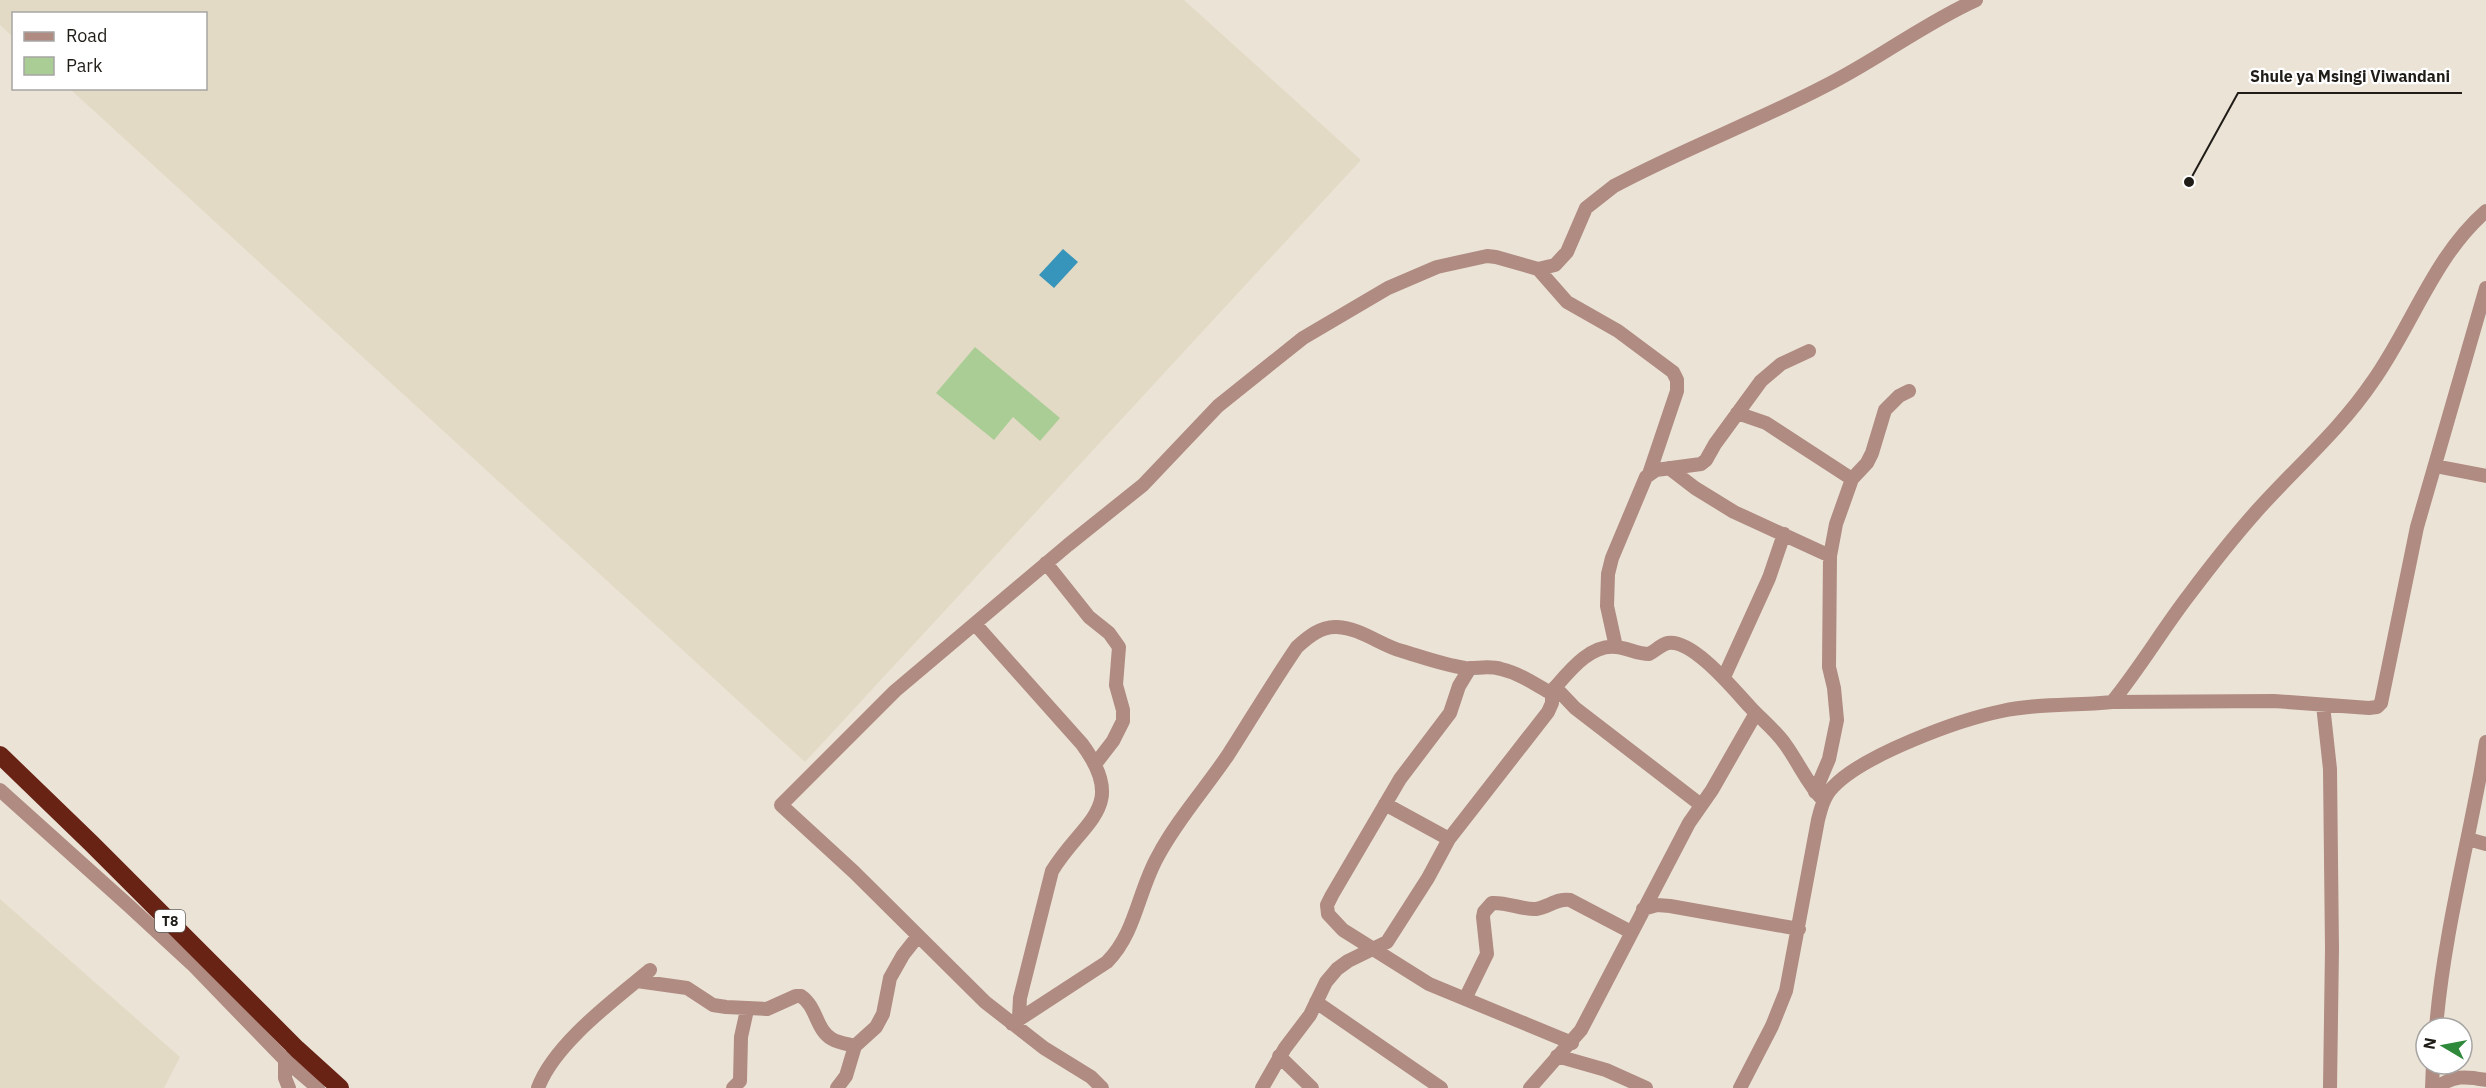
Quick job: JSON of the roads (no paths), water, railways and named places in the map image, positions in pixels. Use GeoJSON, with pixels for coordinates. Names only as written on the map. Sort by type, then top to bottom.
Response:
{"type":"FeatureCollection","features":[{"type":"Feature","properties":{"kind":"highway","name":"T8"},"geometry":{"type":"LineString","coordinates":[[0,754],[91,843],[291,1055],[340,1088]]}},
{"type":"Feature","properties":{"kind":"street"},"geometry":{"type":"LineString","coordinates":[[1102,1088],[1091,1077],[1016,1021],[985,1002],[782,804],[895,691],[1046,563],[1143,485],[1218,406],[1303,338],[1388,288],[1437,267],[1496,256],[1538,269],[1555,265],[1562,259],[1572,243],[1587,208],[1614,186],[1862,67],[1952,11],[1976,0]]}},
{"type":"Feature","properties":{"kind":"street"},"geometry":{"type":"LineString","coordinates":[[2112,702],[2135,674],[2188,595],[2247,523],[2367,390],[2396,348],[2447,256],[2474,221],[2486,211]]}},
{"type":"Feature","properties":{"kind":"street"},"geometry":{"type":"LineString","coordinates":[[1538,269],[1567,302],[1618,331],[1673,372],[1677,380],[1677,391],[1649,474],[1643,482],[1612,558],[1608,574],[1607,606],[1616,647]]}},
{"type":"Feature","properties":{"kind":"street"},"geometry":{"type":"LineString","coordinates":[[1819,796],[1857,768],[1891,750],[1967,720],[2030,706],[2112,702],[2274,701],[2377,707],[2381,703],[2417,527],[2486,288]]}},
{"type":"Feature","properties":{"kind":"street"},"geometry":{"type":"LineString","coordinates":[[1649,474],[1669,468],[1701,464],[1761,381],[1781,364],[1809,351]]}},
{"type":"Feature","properties":{"kind":"street"},"geometry":{"type":"LineString","coordinates":[[1740,1088],[1780,1009],[1786,991],[1799,929],[1819,796],[1837,720],[1834,687],[1829,667],[1830,556],[1836,524],[1852,479],[1867,463],[1872,453],[1885,410],[1899,396],[1909,391]]}},
{"type":"Feature","properties":{"kind":"street"},"geometry":{"type":"LineString","coordinates":[[1737,413],[1766,423],[1852,479]]}},
{"type":"Feature","properties":{"kind":"street"},"geometry":{"type":"LineString","coordinates":[[2435,466],[2486,476]]}},
{"type":"Feature","properties":{"kind":"street"},"geometry":{"type":"LineString","coordinates":[[1669,468],[1695,488],[1734,512],[1830,556]]}},
{"type":"Feature","properties":{"kind":"street"},"geometry":{"type":"LineString","coordinates":[[1724,677],[1769,578],[1784,534]]}},
{"type":"Feature","properties":{"kind":"street"},"geometry":{"type":"LineString","coordinates":[[1046,563],[1089,617],[1109,633],[1119,647],[1116,685],[1123,710],[1123,721],[1113,741],[1096,763]]}},
{"type":"Feature","properties":{"kind":"street"},"geometry":{"type":"LineString","coordinates":[[975,624],[1031,685],[1096,763],[1100,777],[1102,802],[1092,820],[1052,871],[1016,1021]]}},
{"type":"Feature","properties":{"kind":"street"},"geometry":{"type":"LineString","coordinates":[[1016,1021],[1107,962],[1121,946],[1135,916],[1147,876],[1163,846],[1228,755],[1279,673],[1308,637],[1324,628],[1353,629],[1400,651],[1470,668],[1492,666],[1513,672],[1547,691],[1553,689],[1592,652],[1616,647],[1649,654],[1666,643],[1679,644],[1700,656],[1724,677],[1785,744],[1819,796]]}},
{"type":"Feature","properties":{"kind":"street"},"geometry":{"type":"LineString","coordinates":[[1470,668],[1459,686],[1450,713],[1400,778],[1327,905],[1328,914],[1333,922],[1428,984],[1572,1043]]}},
{"type":"Feature","properties":{"kind":"street"},"geometry":{"type":"LineString","coordinates":[[1553,689],[1701,805]]}},
{"type":"Feature","properties":{"kind":"street"},"geometry":{"type":"LineString","coordinates":[[1262,1088],[1279,1056],[1310,1015],[1326,982],[1337,969],[1388,942],[1428,878],[1449,839],[1548,712],[1552,704],[1553,689]]}},
{"type":"Feature","properties":{"kind":"street"},"geometry":{"type":"LineString","coordinates":[[2323,705],[2330,769],[2332,949],[2330,1088]]}},
{"type":"Feature","properties":{"kind":"street"},"geometry":{"type":"LineString","coordinates":[[1530,1088],[1557,1056],[1572,1043],[1601,995],[1642,909],[1756,713]]}},
{"type":"Feature","properties":{"kind":"street"},"geometry":{"type":"LineString","coordinates":[[2437,1016],[2439,988],[2452,911],[2486,742]]}},
{"type":"Feature","properties":{"kind":"street"},"geometry":{"type":"LineString","coordinates":[[0,789],[291,1055],[318,1088]]}},
{"type":"Feature","properties":{"kind":"street"},"geometry":{"type":"LineString","coordinates":[[1385,804],[1449,839]]}},
{"type":"Feature","properties":{"kind":"street"},"geometry":{"type":"LineString","coordinates":[[2468,839],[2486,844]]}},
{"type":"Feature","properties":{"kind":"street"},"geometry":{"type":"LineString","coordinates":[[1465,999],[1487,954],[1483,917],[1484,912],[1492,903],[1511,903],[1536,909],[1565,899],[1631,932]]}},
{"type":"Feature","properties":{"kind":"street"},"geometry":{"type":"LineString","coordinates":[[1642,909],[1657,905],[1670,906],[1799,929]]}},
{"type":"Feature","properties":{"kind":"street"},"geometry":{"type":"LineString","coordinates":[[837,1088],[846,1076],[855,1046],[876,1027],[883,1014],[890,978],[918,936]]}},
{"type":"Feature","properties":{"kind":"street"},"geometry":{"type":"LineString","coordinates":[[538,1088],[548,1067],[576,1034],[650,970]]}},
{"type":"Feature","properties":{"kind":"street"},"geometry":{"type":"LineString","coordinates":[[637,981],[687,988],[713,1005],[747,1010],[767,1009],[801,996],[811,1006],[822,1031],[831,1038],[855,1046]]}},
{"type":"Feature","properties":{"kind":"street"},"geometry":{"type":"LineString","coordinates":[[1316,1002],[1441,1088]]}},
{"type":"Feature","properties":{"kind":"street"},"geometry":{"type":"LineString","coordinates":[[734,1088],[741,1077],[741,1037],[747,1010]]}},
{"type":"Feature","properties":{"kind":"street"},"geometry":{"type":"LineString","coordinates":[[289,1088],[285,1078],[291,1055]]}},
{"type":"Feature","properties":{"kind":"street"},"geometry":{"type":"LineString","coordinates":[[1279,1056],[1312,1088]]}},
{"type":"Feature","properties":{"kind":"street"},"geometry":{"type":"LineString","coordinates":[[1557,1056],[1606,1070],[1646,1088]]}},
{"type":"Feature","properties":{"kind":"street"},"geometry":{"type":"LineString","coordinates":[[2434,1088],[2455,1077],[2467,1076],[2486,1080]]}},
{"type":"Feature","properties":{"kind":"water"},"geometry":{"type":"Polygon","coordinates":[[[1063,249],[1078,262],[1054,288],[1039,275],[1063,249]]]}},
{"type":"Feature","properties":{"kind":"place","name":"Shule ya Msingi Viwandani"},"geometry":{"type":"Point","coordinates":[2189,182]}}]}
